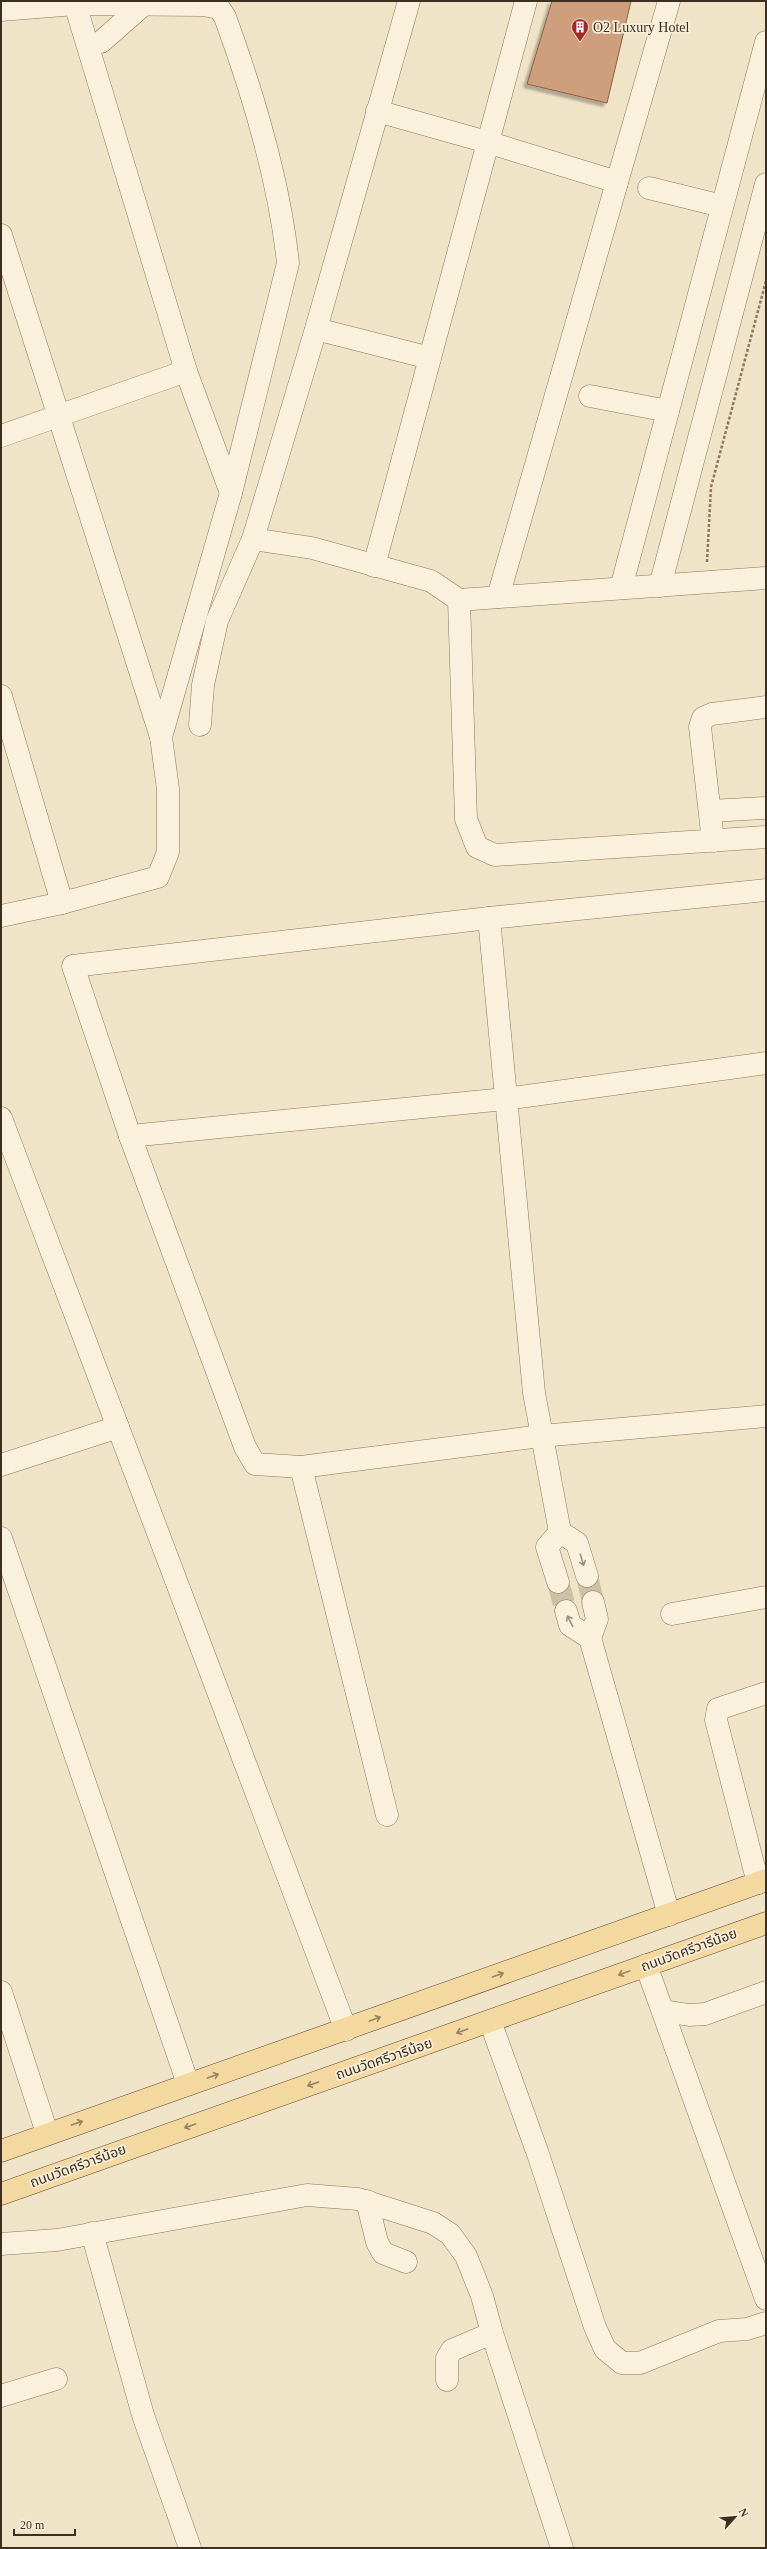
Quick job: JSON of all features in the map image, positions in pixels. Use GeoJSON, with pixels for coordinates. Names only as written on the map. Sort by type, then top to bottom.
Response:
{"type":"FeatureCollection","features":[{"type":"Feature","properties":{"kind":"main road"},"geometry":{"type":"LineString","coordinates":[[1,2151],[762,1882]]}},
{"type":"Feature","properties":{"kind":"main road","name":"ถนนวัดศรีวารีน้อย"},"geometry":{"type":"LineString","coordinates":[[1,2194],[63,2170],[766,1923]]}},
{"type":"Feature","properties":{"kind":"street"},"geometry":{"type":"LineString","coordinates":[[200,725],[203,685],[217,621],[253,538],[316,329],[408,1]]}},
{"type":"Feature","properties":{"kind":"street"},"geometry":{"type":"LineString","coordinates":[[374,566],[526,1]]}},
{"type":"Feature","properties":{"kind":"street"},"geometry":{"type":"LineString","coordinates":[[498,597],[669,1]]}},
{"type":"Feature","properties":{"kind":"street"},"geometry":{"type":"LineString","coordinates":[[75,4],[186,371],[231,493]]}},
{"type":"Feature","properties":{"kind":"street"},"geometry":{"type":"LineString","coordinates":[[1,10],[75,4],[203,6],[219,8],[225,17],[248,80],[284,224],[288,263],[231,493],[161,737]]}},
{"type":"Feature","properties":{"kind":"street"},"geometry":{"type":"LineString","coordinates":[[101,42],[143,5]]}},
{"type":"Feature","properties":{"kind":"street"},"geometry":{"type":"LineString","coordinates":[[621,588],[766,42]]}},
{"type":"Feature","properties":{"kind":"street"},"geometry":{"type":"LineString","coordinates":[[378,111],[487,142],[617,182]]}},
{"type":"Feature","properties":{"kind":"street"},"geometry":{"type":"LineString","coordinates":[[660,586],[766,184]]}},
{"type":"Feature","properties":{"kind":"street"},"geometry":{"type":"LineString","coordinates":[[649,188],[722,206]]}},
{"type":"Feature","properties":{"kind":"street"},"geometry":{"type":"LineString","coordinates":[[1,235],[60,416],[161,737],[168,789],[168,852],[158,877],[62,903],[1,916]]}},
{"type":"Feature","properties":{"kind":"street"},"geometry":{"type":"LineString","coordinates":[[316,329],[430,358]]}},
{"type":"Feature","properties":{"kind":"street"},"geometry":{"type":"LineString","coordinates":[[1,436],[186,371]]}},
{"type":"Feature","properties":{"kind":"street"},"geometry":{"type":"LineString","coordinates":[[590,396],[668,411]]}},
{"type":"Feature","properties":{"kind":"street"},"geometry":{"type":"LineString","coordinates":[[253,538],[312,548],[431,581],[458,600],[766,578]]}},
{"type":"Feature","properties":{"kind":"street"},"geometry":{"type":"LineString","coordinates":[[458,600],[466,819],[477,847],[495,855],[766,837]]}},
{"type":"Feature","properties":{"kind":"street"},"geometry":{"type":"LineString","coordinates":[[1,696],[62,903]]}},
{"type":"Feature","properties":{"kind":"street"},"geometry":{"type":"LineString","coordinates":[[713,841],[700,727],[703,718],[712,714],[766,707]]}},
{"type":"Feature","properties":{"kind":"street"},"geometry":{"type":"LineString","coordinates":[[710,811],[766,808]]}},
{"type":"Feature","properties":{"kind":"street"},"geometry":{"type":"LineString","coordinates":[[766,890],[489,918],[73,966],[130,1136],[255,1464],[301,1467],[541,1436],[766,1416]]}},
{"type":"Feature","properties":{"kind":"street"},"geometry":{"type":"LineString","coordinates":[[489,918],[534,1393],[560,1532],[577,1543],[587,1576]]}},
{"type":"Feature","properties":{"kind":"street"},"geometry":{"type":"LineString","coordinates":[[130,1136],[505,1099],[766,1063]]}},
{"type":"Feature","properties":{"kind":"street"},"geometry":{"type":"LineString","coordinates":[[1,1118],[346,2030]]}},
{"type":"Feature","properties":{"kind":"street"},"geometry":{"type":"LineString","coordinates":[[1,1465],[118,1427]]}},
{"type":"Feature","properties":{"kind":"street"},"geometry":{"type":"LineString","coordinates":[[301,1467],[387,1815]]}},
{"type":"Feature","properties":{"kind":"street"},"geometry":{"type":"LineString","coordinates":[[558,1582],[547,1547],[560,1532]]}},
{"type":"Feature","properties":{"kind":"street"},"geometry":{"type":"LineString","coordinates":[[1,1538],[188,2084]]}},
{"type":"Feature","properties":{"kind":"street"},"geometry":{"type":"LineString","coordinates":[[672,1614],[766,1597]]}},
{"type":"Feature","properties":{"kind":"street"},"geometry":{"type":"LineString","coordinates":[[593,1602],[598,1619],[590,1638],[669,1915]]}},
{"type":"Feature","properties":{"kind":"street"},"geometry":{"type":"LineString","coordinates":[[566,1611],[570,1625],[590,1638]]}},
{"type":"Feature","properties":{"kind":"street"},"geometry":{"type":"LineString","coordinates":[[762,1882],[716,1720],[718,1709],[766,1694]]}},
{"type":"Feature","properties":{"kind":"street"},"geometry":{"type":"LineString","coordinates":[[646,1965],[766,2299]]}},
{"type":"Feature","properties":{"kind":"street"},"geometry":{"type":"LineString","coordinates":[[1,1992],[47,2134]]}},
{"type":"Feature","properties":{"kind":"street"},"geometry":{"type":"LineString","coordinates":[[663,2011],[689,2015],[705,2014],[766,1992]]}},
{"type":"Feature","properties":{"kind":"street"},"geometry":{"type":"LineString","coordinates":[[490,2021],[546,2177],[595,2327],[610,2354],[622,2363],[640,2363],[719,2331],[747,2329],[766,2323]]}},
{"type":"Feature","properties":{"kind":"street"},"geometry":{"type":"LineString","coordinates":[[1,2244],[57,2240],[307,2195],[367,2201],[433,2223],[450,2234],[466,2256],[482,2296],[492,2333],[562,2548]]}},
{"type":"Feature","properties":{"kind":"street"},"geometry":{"type":"LineString","coordinates":[[367,2201],[377,2242],[383,2253],[391,2258],[406,2262]]}},
{"type":"Feature","properties":{"kind":"street"},"geometry":{"type":"LineString","coordinates":[[92,2233],[143,2415],[190,2548]]}},
{"type":"Feature","properties":{"kind":"street"},"geometry":{"type":"LineString","coordinates":[[447,2380],[447,2358],[452,2350],[492,2333]]}},
{"type":"Feature","properties":{"kind":"street"},"geometry":{"type":"LineString","coordinates":[[3,2390],[56,2379]]}},
{"type":"Feature","properties":{"kind":"path"},"geometry":{"type":"LineString","coordinates":[[706,582],[711,486],[766,282]]}},
{"type":"Feature","properties":{"kind":"building","name":"O2 Luxury Hotel"},"geometry":{"type":"Polygon","coordinates":[[[552,1],[631,1],[607,103],[527,84],[552,1]]]}},
{"type":"Feature","properties":{"kind":"tunnel"},"geometry":{"type":"LineString","coordinates":[[587,1576],[593,1602]]}},
{"type":"Feature","properties":{"kind":"tunnel"},"geometry":{"type":"LineString","coordinates":[[558,1582],[566,1611]]}},
{"type":"Feature","properties":{"kind":"place","name":"O2 Luxury Hotel"},"geometry":{"type":"Point","coordinates":[580,42]}}]}
